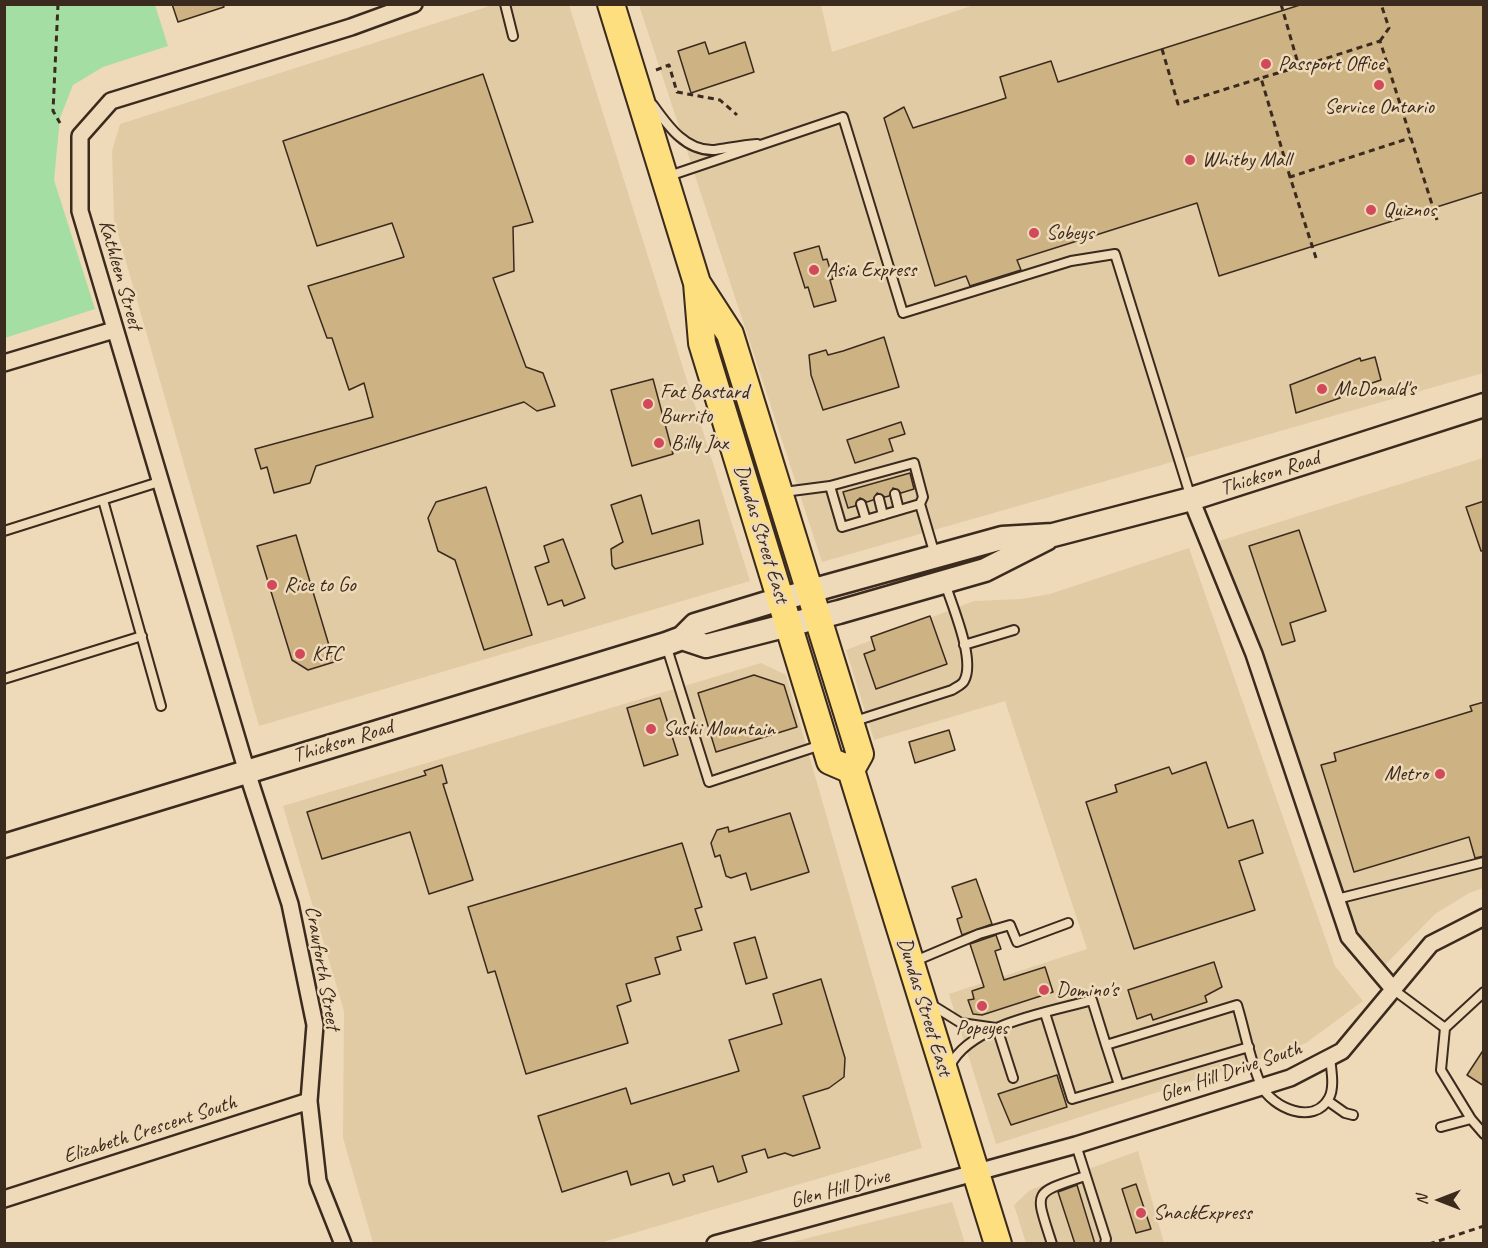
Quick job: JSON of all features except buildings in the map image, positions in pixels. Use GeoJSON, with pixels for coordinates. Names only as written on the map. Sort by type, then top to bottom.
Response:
{"type":"FeatureCollection","features":[{"type":"Feature","properties":{"kind":"main road","name":"Dundas Street East"},"geometry":{"type":"LineString","coordinates":[[611,4],[645,75],[665,178],[697,283],[702,343],[830,761],[851,770]]}},
{"type":"Feature","properties":{"kind":"main road","name":"Dundas Street East"},"geometry":{"type":"LineString","coordinates":[[697,283],[730,334],[860,754],[851,770],[998,1244]]}},
{"type":"Feature","properties":{"kind":"main road","name":"Thickson Road"},"geometry":{"type":"LineString","coordinates":[[674,641],[706,646],[944,582],[985,570],[1053,536],[1191,499],[1484,405]]}},
{"type":"Feature","properties":{"kind":"main road","name":"Thickson Road"},"geometry":{"type":"LineString","coordinates":[[4,846],[674,641],[695,626],[781,599],[1002,538],[1053,536]]}},
{"type":"Feature","properties":{"kind":"street","name":"Kathleen Street"},"geometry":{"type":"LineString","coordinates":[[247,772],[80,212],[78,158],[80,136],[111,101],[351,27],[414,4]]}},
{"type":"Feature","properties":{"kind":"street"},"geometry":{"type":"LineString","coordinates":[[4,363],[114,330]]}},
{"type":"Feature","properties":{"kind":"street"},"geometry":{"type":"LineString","coordinates":[[1191,499],[1254,654],[1349,937],[1394,990]]}},
{"type":"Feature","properties":{"kind":"street","name":"Crawforth Street"},"geometry":{"type":"LineString","coordinates":[[247,772],[290,904],[315,1025],[309,1101],[318,1181],[343,1244]]}},
{"type":"Feature","properties":{"kind":"street","name":"Glen Hill Drive South"},"geometry":{"type":"LineString","coordinates":[[976,1173],[1076,1145],[1290,1078],[1342,1051],[1431,944],[1483,919]]}},
{"type":"Feature","properties":{"kind":"street","name":"Elizabeth Crescent South"},"geometry":{"type":"LineString","coordinates":[[4,1198],[309,1101]]}},
{"type":"Feature","properties":{"kind":"street","name":"Glen Hill Drive"},"geometry":{"type":"LineString","coordinates":[[715,1244],[976,1173]]}},
{"type":"Feature","properties":{"kind":"lane"},"geometry":{"type":"LineString","coordinates":[[505,4],[513,36]]}},
{"type":"Feature","properties":{"kind":"lane"},"geometry":{"type":"LineString","coordinates":[[645,75],[663,120],[681,138],[695,147],[714,150],[732,145],[761,144]]}},
{"type":"Feature","properties":{"kind":"lane"},"geometry":{"type":"LineString","coordinates":[[665,178],[735,156],[761,144],[843,117],[903,313],[1071,261],[1115,254],[1191,499]]}},
{"type":"Feature","properties":{"kind":"lane"},"geometry":{"type":"LineString","coordinates":[[780,494],[803,488],[856,484],[889,474],[914,463],[923,497],[920,504],[936,556]]}},
{"type":"Feature","properties":{"kind":"lane"},"geometry":{"type":"LineString","coordinates":[[4,531],[162,481]]}},
{"type":"Feature","properties":{"kind":"lane"},"geometry":{"type":"LineString","coordinates":[[830,486],[842,527],[920,504]]}},
{"type":"Feature","properties":{"kind":"lane"},"geometry":{"type":"LineString","coordinates":[[895,495],[899,510]]}},
{"type":"Feature","properties":{"kind":"lane"},"geometry":{"type":"LineString","coordinates":[[879,499],[883,515]]}},
{"type":"Feature","properties":{"kind":"lane"},"geometry":{"type":"LineString","coordinates":[[103,500],[161,706]]}},
{"type":"Feature","properties":{"kind":"lane"},"geometry":{"type":"LineString","coordinates":[[861,504],[866,520]]}},
{"type":"Feature","properties":{"kind":"lane"},"geometry":{"type":"LineString","coordinates":[[850,723],[958,686],[963,682],[968,668],[964,645],[944,582]]}},
{"type":"Feature","properties":{"kind":"lane"},"geometry":{"type":"LineString","coordinates":[[964,645],[1014,630]]}},
{"type":"Feature","properties":{"kind":"lane"},"geometry":{"type":"LineString","coordinates":[[4,679],[142,636]]}},
{"type":"Feature","properties":{"kind":"lane"},"geometry":{"type":"LineString","coordinates":[[674,641],[709,782],[825,744]]}},
{"type":"Feature","properties":{"kind":"lane"},"geometry":{"type":"LineString","coordinates":[[1337,899],[1484,862]]}},
{"type":"Feature","properties":{"kind":"lane"},"geometry":{"type":"LineString","coordinates":[[911,963],[979,934],[1010,925],[1017,942],[1068,923]]}},
{"type":"Feature","properties":{"kind":"lane"},"geometry":{"type":"LineString","coordinates":[[1394,990],[1445,1028]]}},
{"type":"Feature","properties":{"kind":"lane"},"geometry":{"type":"LineString","coordinates":[[920,991],[933,1006],[961,1023],[997,1028]]}},
{"type":"Feature","properties":{"kind":"lane"},"geometry":{"type":"LineString","coordinates":[[1484,993],[1445,1028],[1441,1070],[1471,1119],[1484,1134]]}},
{"type":"Feature","properties":{"kind":"lane"},"geometry":{"type":"LineString","coordinates":[[947,1080],[949,1068],[961,1050],[997,1028],[1092,1000],[1119,1085]]}},
{"type":"Feature","properties":{"kind":"lane"},"geometry":{"type":"LineString","coordinates":[[1106,1045],[1237,1005],[1262,1087],[1280,1106],[1291,1112],[1317,1108],[1328,1101],[1332,1091],[1330,1057]]}},
{"type":"Feature","properties":{"kind":"lane"},"geometry":{"type":"LineString","coordinates":[[1045,1013],[1072,1099],[1250,1047]]}},
{"type":"Feature","properties":{"kind":"lane"},"geometry":{"type":"LineString","coordinates":[[997,1028],[1013,1078]]}},
{"type":"Feature","properties":{"kind":"lane"},"geometry":{"type":"LineString","coordinates":[[1328,1101],[1345,1113],[1353,1115]]}},
{"type":"Feature","properties":{"kind":"lane"},"geometry":{"type":"LineString","coordinates":[[1441,1127],[1471,1119]]}},
{"type":"Feature","properties":{"kind":"lane"},"geometry":{"type":"LineString","coordinates":[[1076,1145],[1106,1239],[1105,1244]]}},
{"type":"Feature","properties":{"kind":"lane"},"geometry":{"type":"LineString","coordinates":[[1052,1244],[1039,1202],[1041,1194],[1047,1188],[1085,1176]]}},
{"type":"Feature","properties":{"kind":"path"},"geometry":{"type":"LineString","coordinates":[[57,4],[53,111],[60,123]]}},
{"type":"Feature","properties":{"kind":"path"},"geometry":{"type":"LineString","coordinates":[[1281,4],[1299,66]]}},
{"type":"Feature","properties":{"kind":"path"},"geometry":{"type":"LineString","coordinates":[[1162,49],[1178,104],[1380,41],[1389,28],[1381,4]]}},
{"type":"Feature","properties":{"kind":"path"},"geometry":{"type":"LineString","coordinates":[[1380,41],[1437,220]]}},
{"type":"Feature","properties":{"kind":"path"},"geometry":{"type":"LineString","coordinates":[[645,75],[669,65],[677,92],[720,100],[737,115]]}},
{"type":"Feature","properties":{"kind":"path"},"geometry":{"type":"LineString","coordinates":[[1261,78],[1316,258]]}},
{"type":"Feature","properties":{"kind":"path"},"geometry":{"type":"LineString","coordinates":[[1290,177],[1410,138]]}},
{"type":"Feature","properties":{"kind":"path"},"geometry":{"type":"LineString","coordinates":[[1429,1244],[1484,1226]]}},
{"type":"Feature","properties":{"kind":"shaded area"},"geometry":{"type":"Polygon","coordinates":[[[493,5],[569,5],[750,581],[259,726],[114,220],[112,151],[120,124],[493,5]]]}},
{"type":"Feature","properties":{"kind":"shaded area"},"geometry":{"type":"Polygon","coordinates":[[[639,5],[821,5],[832,52],[974,5],[1483,5],[1483,373],[822,562],[639,5]]]}},
{"type":"Feature","properties":{"kind":"shaded area"},"geometry":{"type":"Polygon","coordinates":[[[1483,458],[1483,888],[1469,893],[1435,914],[1381,969],[1362,942],[1219,541],[1483,458]]]}},
{"type":"Feature","properties":{"kind":"shaded area"},"geometry":{"type":"Polygon","coordinates":[[[1189,548],[1335,966],[1363,1001],[1306,1043],[1283,1052],[996,1144],[949,994],[1087,949],[1005,701],[874,740],[846,650],[974,601],[1021,599],[1050,594],[1189,548]]]}},
{"type":"Feature","properties":{"kind":"shaded area"},"geometry":{"type":"Polygon","coordinates":[[[761,663],[786,675],[922,1148],[600,1243],[373,1243],[343,1138],[344,1011],[283,806],[761,663]]]}},
{"type":"Feature","properties":{"kind":"shaded area"},"geometry":{"type":"Polygon","coordinates":[[[1138,1151],[1164,1243],[1026,1243],[1014,1205],[1030,1190],[1138,1151]]]}},
{"type":"Feature","properties":{"kind":"shaded area"},"geometry":{"type":"Polygon","coordinates":[[[952,1202],[965,1243],[788,1243],[952,1202]]]}},
{"type":"Feature","properties":{"kind":"green space"},"geometry":{"type":"Polygon","coordinates":[[[5,4],[155,5],[168,46],[103,67],[73,85],[60,118],[54,180],[95,309],[5,338],[5,4]]]}},
{"type":"Feature","properties":{"kind":"place","name":"Passport Office"},"geometry":{"type":"Point","coordinates":[1266,64]}},
{"type":"Feature","properties":{"kind":"place","name":"Service Ontario"},"geometry":{"type":"Point","coordinates":[1379,85]}},
{"type":"Feature","properties":{"kind":"place","name":"Whitby Mall"},"geometry":{"type":"Point","coordinates":[1190,160]}},
{"type":"Feature","properties":{"kind":"place","name":"Quiznos"},"geometry":{"type":"Point","coordinates":[1371,210]}},
{"type":"Feature","properties":{"kind":"place","name":"Sobeys"},"geometry":{"type":"Point","coordinates":[1034,233]}},
{"type":"Feature","properties":{"kind":"place","name":"Asia Express"},"geometry":{"type":"Point","coordinates":[814,270]}},
{"type":"Feature","properties":{"kind":"place","name":"McDonald's"},"geometry":{"type":"Point","coordinates":[1322,389]}},
{"type":"Feature","properties":{"kind":"place","name":"Fat Bastard Burrito"},"geometry":{"type":"Point","coordinates":[648,404]}},
{"type":"Feature","properties":{"kind":"place","name":"Billy Jax"},"geometry":{"type":"Point","coordinates":[659,443]}},
{"type":"Feature","properties":{"kind":"place","name":"Rice to Go"},"geometry":{"type":"Point","coordinates":[272,585]}},
{"type":"Feature","properties":{"kind":"place","name":"KFC"},"geometry":{"type":"Point","coordinates":[300,654]}},
{"type":"Feature","properties":{"kind":"place","name":"Sushi Mountain"},"geometry":{"type":"Point","coordinates":[651,729]}},
{"type":"Feature","properties":{"kind":"place","name":"Metro"},"geometry":{"type":"Point","coordinates":[1440,774]}},
{"type":"Feature","properties":{"kind":"place","name":"Domino's"},"geometry":{"type":"Point","coordinates":[1044,990]}},
{"type":"Feature","properties":{"kind":"place","name":"Popeyes"},"geometry":{"type":"Point","coordinates":[982,1006]}},
{"type":"Feature","properties":{"kind":"place","name":"SnackExpress"},"geometry":{"type":"Point","coordinates":[1141,1213]}}]}
